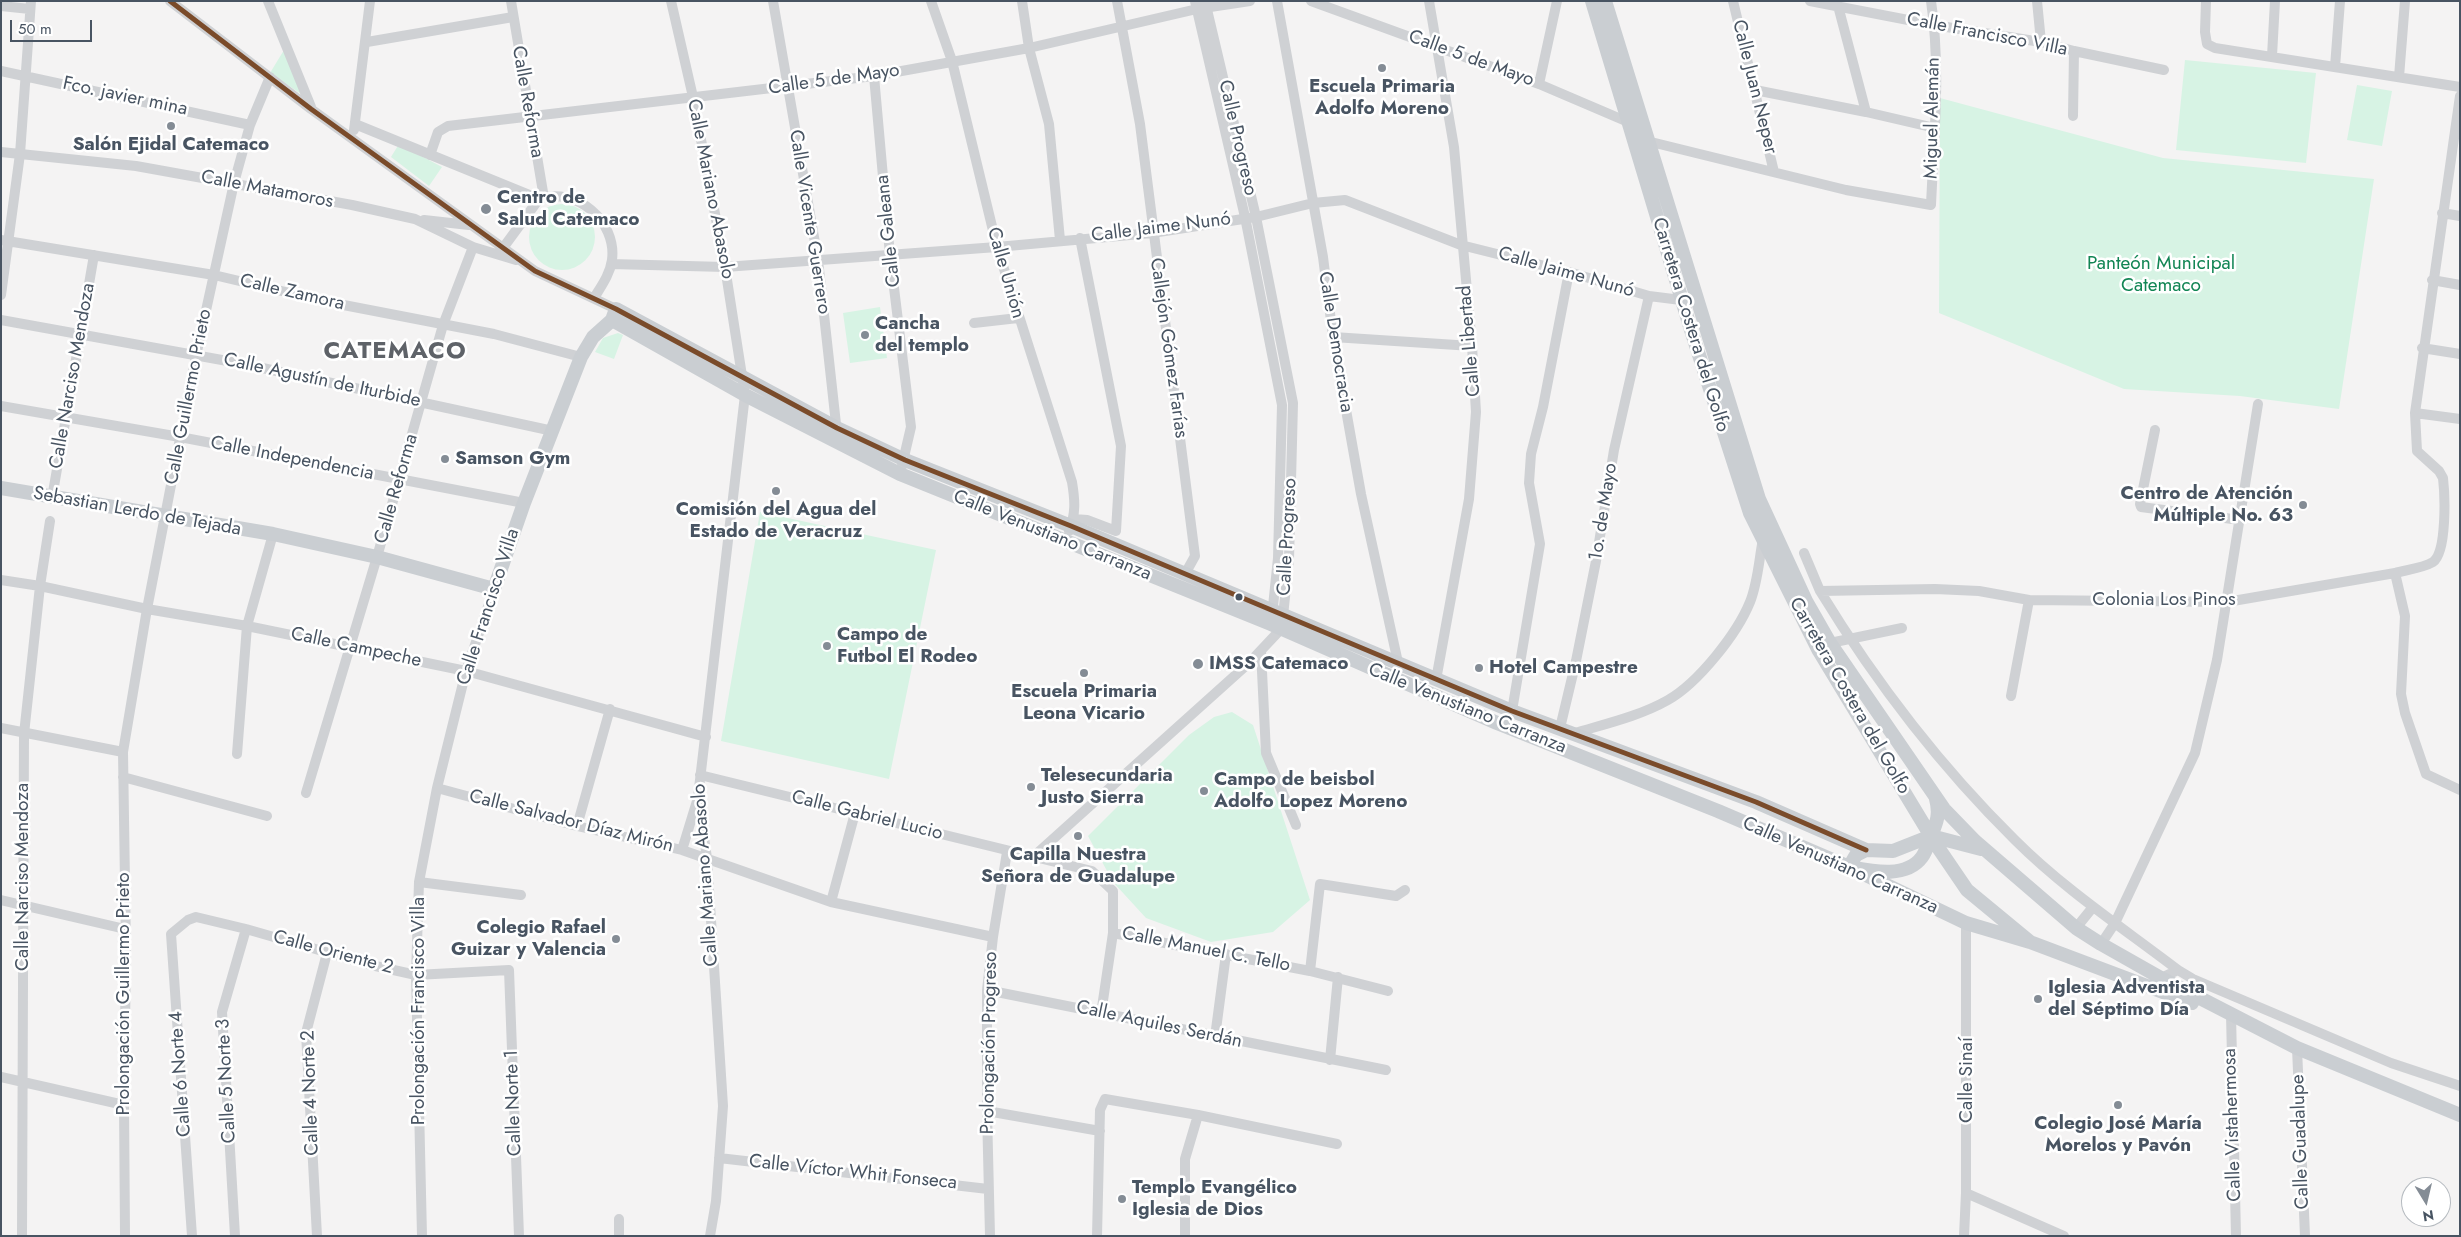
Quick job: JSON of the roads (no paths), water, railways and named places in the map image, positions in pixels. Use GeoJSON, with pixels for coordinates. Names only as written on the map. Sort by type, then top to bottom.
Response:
{"type":"FeatureCollection","features":[{"type":"Feature","properties":{"kind":"main road","name":"Carretera Costera del Golfo"},"geometry":{"type":"LineString","coordinates":[[1592,1],[1628,122],[1759,498],[1806,601],[1824,647],[1944,809],[1988,852],[2076,928],[2101,944],[2234,1017],[2297,1048],[2460,1115]]}},
{"type":"Feature","properties":{"kind":"main road","name":"Carretera Costera del Golfo"},"geometry":{"type":"LineString","coordinates":[[1605,1],[1647,141],[1734,466],[1750,513],[1762,539],[1931,836],[1967,890],[2030,942],[2234,1017]]}},
{"type":"Feature","properties":{"kind":"main road","name":"Calle Venustiano Carranza"},"geometry":{"type":"LineString","coordinates":[[614,314],[744,378],[837,428],[905,460],[1072,522],[1184,574],[1394,680],[1718,811],[1849,867],[1966,923],[2030,942]]}},
{"type":"Feature","properties":{"kind":"main road","name":"Calle Venustiano Carranza"},"geometry":{"type":"LineString","coordinates":[[614,314],[745,395],[900,474],[1065,541],[1399,664],[1512,711],[1756,802],[1866,850]]}},
{"type":"Feature","properties":{"kind":"main road","name":"Calle Francisco Villa"},"geometry":{"type":"LineString","coordinates":[[494,589],[524,503],[581,357],[593,337],[614,314]]}},
{"type":"Feature","properties":{"kind":"main road","name":"Sebastian Lerdo de Tejada"},"geometry":{"type":"LineString","coordinates":[[1,488],[273,534]]}},
{"type":"Feature","properties":{"kind":"main road"},"geometry":{"type":"LineString","coordinates":[[273,534],[377,557],[494,589]]}},
{"type":"Feature","properties":{"kind":"main road"},"geometry":{"type":"LineString","coordinates":[[1936,798],[1939,810],[1937,824],[1931,836],[1921,859],[1911,866],[1884,872],[1849,867],[1856,855],[1866,850],[1893,851],[1931,836],[1973,846],[1988,852]]}},
{"type":"Feature","properties":{"kind":"street"},"geometry":{"type":"LineString","coordinates":[[170,1],[312,109],[535,272],[594,298],[614,314]]}},
{"type":"Feature","properties":{"kind":"street"},"geometry":{"type":"LineString","coordinates":[[268,1],[312,109]]}},
{"type":"Feature","properties":{"kind":"street"},"geometry":{"type":"LineString","coordinates":[[353,138],[367,42],[370,1]]}},
{"type":"Feature","properties":{"kind":"street","name":"Calle Reforma"},"geometry":{"type":"LineString","coordinates":[[511,1],[541,198]]}},
{"type":"Feature","properties":{"kind":"street","name":"Calle Mariano Abasolo"},"geometry":{"type":"LineString","coordinates":[[671,1],[693,97],[725,266],[744,378],[745,395],[698,798],[707,858],[723,1106],[716,1201],[710,1236]]}},
{"type":"Feature","properties":{"kind":"street","name":"Calle Vicente Guerrero"},"geometry":{"type":"LineString","coordinates":[[772,1],[818,260],[838,444]]}},
{"type":"Feature","properties":{"kind":"street","name":"Calle Unión"},"geometry":{"type":"LineString","coordinates":[[931,1],[952,61],[997,247],[1018,318],[1072,482],[1075,506],[1072,522],[1065,541]]}},
{"type":"Feature","properties":{"kind":"street"},"geometry":{"type":"LineString","coordinates":[[1022,1],[1029,48],[1049,124],[1060,240]]}},
{"type":"Feature","properties":{"kind":"street","name":"Callejón Gómez Farías"},"geometry":{"type":"LineString","coordinates":[[1117,1],[1140,124],[1152,232],[1170,350],[1195,556],[1184,574]]}},
{"type":"Feature","properties":{"kind":"street","name":"Calle 5 de Mayo"},"geometry":{"type":"LineString","coordinates":[[430,155],[438,132],[448,126],[874,76],[1029,48],[1123,28],[1201,5],[1250,1]]}},
{"type":"Feature","properties":{"kind":"street","name":"Calle Democracia"},"geometry":{"type":"LineString","coordinates":[[1277,1],[1313,203],[1333,337],[1361,494],[1399,664],[1394,680]]}},
{"type":"Feature","properties":{"kind":"street","name":"Calle 5 de Mayo"},"geometry":{"type":"LineString","coordinates":[[1311,1],[1539,84],[1628,122]]}},
{"type":"Feature","properties":{"kind":"street","name":"Calle Libertad"},"geometry":{"type":"LineString","coordinates":[[1429,1],[1454,148],[1476,412],[1469,499],[1436,680]]}},
{"type":"Feature","properties":{"kind":"street"},"geometry":{"type":"LineString","coordinates":[[1539,84],[1557,1]]}},
{"type":"Feature","properties":{"kind":"street","name":"Calle Juan Neper"},"geometry":{"type":"LineString","coordinates":[[1733,1],[1756,90],[1774,172]]}},
{"type":"Feature","properties":{"kind":"street","name":"Calle Francisco Villa"},"geometry":{"type":"LineString","coordinates":[[1810,1],[1838,4],[1934,25],[2041,42],[2164,70]]}},
{"type":"Feature","properties":{"kind":"street","name":"Miguel Alemán"},"geometry":{"type":"LineString","coordinates":[[1774,172],[1846,190],[1931,205],[1937,101],[1934,25],[1931,1]]}},
{"type":"Feature","properties":{"kind":"street"},"geometry":{"type":"LineString","coordinates":[[2038,1],[2041,42]]}},
{"type":"Feature","properties":{"kind":"street"},"geometry":{"type":"LineString","coordinates":[[2206,1],[2204,32],[2207,44],[2215,48],[2460,87]]}},
{"type":"Feature","properties":{"kind":"street"},"geometry":{"type":"LineString","coordinates":[[2272,56],[2275,1]]}},
{"type":"Feature","properties":{"kind":"street"},"geometry":{"type":"LineString","coordinates":[[2335,67],[2340,1]]}},
{"type":"Feature","properties":{"kind":"street"},"geometry":{"type":"LineString","coordinates":[[2399,77],[2405,1]]}},
{"type":"Feature","properties":{"kind":"street"},"geometry":{"type":"LineString","coordinates":[[1838,4],[1866,112]]}},
{"type":"Feature","properties":{"kind":"street"},"geometry":{"type":"LineString","coordinates":[[1,6],[31,5],[20,154],[5,241],[1,295]]}},
{"type":"Feature","properties":{"kind":"street","name":"Calle Progreso"},"geometry":{"type":"LineString","coordinates":[[1201,5],[1293,403],[1288,560],[1277,620],[1271,640],[1261,651]]}},
{"type":"Feature","properties":{"kind":"street"},"geometry":{"type":"LineString","coordinates":[[367,42],[513,17]]}},
{"type":"Feature","properties":{"kind":"street"},"geometry":{"type":"LineString","coordinates":[[2073,116],[2074,51]]}},
{"type":"Feature","properties":{"kind":"street","name":"Fco. javier mina"},"geometry":{"type":"LineString","coordinates":[[1,71],[27,75],[250,125]]}},
{"type":"Feature","properties":{"kind":"street","name":"Calle Galeana"},"geometry":{"type":"LineString","coordinates":[[874,76],[890,254],[911,427],[905,460],[900,474]]}},
{"type":"Feature","properties":{"kind":"street","name":"Calle Guillermo Prieto"},"geometry":{"type":"LineString","coordinates":[[123,752],[147,609],[196,356],[234,183],[250,125],[270,77]]}},
{"type":"Feature","properties":{"kind":"street"},"geometry":{"type":"LineString","coordinates":[[1756,90],[1935,128]]}},
{"type":"Feature","properties":{"kind":"street","name":"Colonia Los Pinos"},"geometry":{"type":"LineString","coordinates":[[1820,591],[1970,591],[2029,600],[2227,602],[2395,573],[2431,563],[2439,554],[2443,542],[2443,478],[2439,471],[2417,451],[2414,413],[2442,213],[2455,153],[2460,96]]}},
{"type":"Feature","properties":{"kind":"street"},"geometry":{"type":"LineString","coordinates":[[355,124],[541,198],[573,198],[587,205],[600,217],[611,242],[609,273],[594,298]]}},
{"type":"Feature","properties":{"kind":"street"},"geometry":{"type":"LineString","coordinates":[[1647,141],[1774,172]]}},
{"type":"Feature","properties":{"kind":"street","name":"Calle Matamoros"},"geometry":{"type":"LineString","coordinates":[[1,152],[136,166],[234,183],[415,219],[473,247],[524,263]]}},
{"type":"Feature","properties":{"kind":"street"},"geometry":{"type":"LineString","coordinates":[[503,248],[541,198]]}},
{"type":"Feature","properties":{"kind":"street","name":"Calle Jaime Nunó"},"geometry":{"type":"LineString","coordinates":[[611,264],[725,266],[997,247],[1152,232],[1250,217],[1313,203],[1345,200],[1461,244],[1569,272],[1649,296],[1688,297]]}},
{"type":"Feature","properties":{"kind":"street"},"geometry":{"type":"LineString","coordinates":[[2442,213],[2460,216]]}},
{"type":"Feature","properties":{"kind":"street","name":"Calle Progreso"},"geometry":{"type":"LineString","coordinates":[[1250,217],[1282,405],[1277,620]]}},
{"type":"Feature","properties":{"kind":"street"},"geometry":{"type":"LineString","coordinates":[[415,219],[471,225]]}},
{"type":"Feature","properties":{"kind":"street"},"geometry":{"type":"LineString","coordinates":[[1072,522],[1087,520],[1116,531],[1121,446],[1080,238]]}},
{"type":"Feature","properties":{"kind":"street","name":"Calle Zamora"},"geometry":{"type":"LineString","coordinates":[[5,241],[214,275],[328,302],[494,334],[581,357]]}},
{"type":"Feature","properties":{"kind":"street","name":"Calle Reforma"},"geometry":{"type":"LineString","coordinates":[[306,793],[444,325],[473,247]]}},
{"type":"Feature","properties":{"kind":"street","name":"Calle Narciso Mendoza"},"geometry":{"type":"LineString","coordinates":[[52,498],[94,255]]}},
{"type":"Feature","properties":{"kind":"street"},"geometry":{"type":"LineString","coordinates":[[1512,711],[1540,544],[1529,483],[1531,454],[1543,407],[1569,272]]}},
{"type":"Feature","properties":{"kind":"street"},"geometry":{"type":"LineString","coordinates":[[2432,280],[2460,285]]}},
{"type":"Feature","properties":{"kind":"street","name":"1o. de Mayo"},"geometry":{"type":"LineString","coordinates":[[1560,728],[1576,661],[1596,561],[1614,450],[1649,296]]}},
{"type":"Feature","properties":{"kind":"street"},"geometry":{"type":"LineString","coordinates":[[974,323],[1018,318]]}},
{"type":"Feature","properties":{"kind":"street","name":"Calle Agustín de Iturbide"},"geometry":{"type":"LineString","coordinates":[[1,320],[244,364],[553,431]]}},
{"type":"Feature","properties":{"kind":"street"},"geometry":{"type":"LineString","coordinates":[[1333,337],[1472,346]]}},
{"type":"Feature","properties":{"kind":"street"},"geometry":{"type":"LineString","coordinates":[[2422,348],[2460,354]]}},
{"type":"Feature","properties":{"kind":"street"},"geometry":{"type":"LineString","coordinates":[[1282,405],[1293,403]]}},
{"type":"Feature","properties":{"kind":"street"},"geometry":{"type":"LineString","coordinates":[[2101,944],[2115,923],[2195,753],[2210,696],[2227,602],[2258,404]]}},
{"type":"Feature","properties":{"kind":"street","name":"Calle Independencia"},"geometry":{"type":"LineString","coordinates":[[1,406],[180,437],[524,503]]}},
{"type":"Feature","properties":{"kind":"street"},"geometry":{"type":"LineString","coordinates":[[2414,413],[2460,419]]}},
{"type":"Feature","properties":{"kind":"street"},"geometry":{"type":"LineString","coordinates":[[2155,430],[2140,504],[2141,507],[2240,520]]}},
{"type":"Feature","properties":{"kind":"street","name":"Calle Narciso Mendoza"},"geometry":{"type":"LineString","coordinates":[[22,1236],[24,734],[40,586],[50,521]]}},
{"type":"Feature","properties":{"kind":"street"},"geometry":{"type":"LineString","coordinates":[[236,754],[247,626],[273,534]]}},
{"type":"Feature","properties":{"kind":"street"},"geometry":{"type":"LineString","coordinates":[[1575,733],[1626,717],[1668,700],[1697,679],[1726,644],[1750,602],[1762,539]]}},
{"type":"Feature","properties":{"kind":"street"},"geometry":{"type":"LineString","coordinates":[[1804,553],[1820,591],[1849,639],[1890,698],[1956,777],[2016,841],[2093,907],[2193,979],[2391,1063],[2460,1086]]}},
{"type":"Feature","properties":{"kind":"street"},"geometry":{"type":"LineString","coordinates":[[2395,573],[2405,616],[2400,675],[2405,713],[2426,774],[2460,790]]}},
{"type":"Feature","properties":{"kind":"street","name":"Calle Campeche"},"geometry":{"type":"LineString","coordinates":[[1,580],[350,646],[466,671],[610,709],[706,737]]}},
{"type":"Feature","properties":{"kind":"street","name":"Calle Francisco Villa"},"geometry":{"type":"LineString","coordinates":[[437,788],[466,671],[494,589]]}},
{"type":"Feature","properties":{"kind":"street"},"geometry":{"type":"LineString","coordinates":[[2011,696],[2029,600]]}},
{"type":"Feature","properties":{"kind":"street"},"geometry":{"type":"LineString","coordinates":[[1824,647],[1849,639],[1902,628]]}},
{"type":"Feature","properties":{"kind":"street"},"geometry":{"type":"LineString","coordinates":[[1261,651],[1266,752],[1296,825]]}},
{"type":"Feature","properties":{"kind":"street"},"geometry":{"type":"LineString","coordinates":[[1033,857],[1261,651]]}},
{"type":"Feature","properties":{"kind":"street"},"geometry":{"type":"LineString","coordinates":[[577,826],[610,709]]}},
{"type":"Feature","properties":{"kind":"street"},"geometry":{"type":"LineString","coordinates":[[1,728],[123,752]]}},
{"type":"Feature","properties":{"kind":"street","name":"Prolongación Guillermo Prieto"},"geometry":{"type":"LineString","coordinates":[[123,752],[125,1236]]}},
{"type":"Feature","properties":{"kind":"street","name":"Calle Gabriel Lucio"},"geometry":{"type":"LineString","coordinates":[[700,775],[1033,857]]}},
{"type":"Feature","properties":{"kind":"street"},"geometry":{"type":"LineString","coordinates":[[123,777],[267,816]]}},
{"type":"Feature","properties":{"kind":"street","name":"Calle Salvador Díaz Mirón"},"geometry":{"type":"LineString","coordinates":[[437,788],[577,826],[682,850],[830,902],[993,936]]}},
{"type":"Feature","properties":{"kind":"street","name":"Prolongación Francisco Villa"},"geometry":{"type":"LineString","coordinates":[[422,1236],[416,975],[419,882],[437,788]]}},
{"type":"Feature","properties":{"kind":"street"},"geometry":{"type":"LineString","coordinates":[[682,850],[698,798]]}},
{"type":"Feature","properties":{"kind":"street"},"geometry":{"type":"LineString","coordinates":[[830,902],[854,813]]}},
{"type":"Feature","properties":{"kind":"street","name":"Prolongación Progreso"},"geometry":{"type":"LineString","coordinates":[[990,1236],[987,990],[993,936],[1007,852]]}},
{"type":"Feature","properties":{"kind":"street","name":"Calle Manuel C. Tello"},"geometry":{"type":"LineString","coordinates":[[1033,857],[1092,871],[1114,891],[1113,933],[1310,971],[1388,991]]}},
{"type":"Feature","properties":{"kind":"street"},"geometry":{"type":"LineString","coordinates":[[419,882],[520,895]]}},
{"type":"Feature","properties":{"kind":"street"},"geometry":{"type":"LineString","coordinates":[[1310,971],[1320,884],[1401,893]]}},
{"type":"Feature","properties":{"kind":"street"},"geometry":{"type":"LineString","coordinates":[[1,900],[125,929]]}},
{"type":"Feature","properties":{"kind":"street"},"geometry":{"type":"LineString","coordinates":[[2076,928],[2093,907]]}},
{"type":"Feature","properties":{"kind":"street","name":"Calle Oriente 2"},"geometry":{"type":"LineString","coordinates":[[188,920],[196,917],[246,929],[371,965],[416,975],[510,970]]}},
{"type":"Feature","properties":{"kind":"street","name":"Calle 6 Norte 4"},"geometry":{"type":"LineString","coordinates":[[188,920],[171,934],[192,1236]]}},
{"type":"Feature","properties":{"kind":"street","name":"Calle Sinaí"},"geometry":{"type":"LineString","coordinates":[[1964,1236],[1966,1193],[1966,923]]}},
{"type":"Feature","properties":{"kind":"street","name":"Calle 5 Norte 3"},"geometry":{"type":"LineString","coordinates":[[235,1236],[222,1012],[246,929]]}},
{"type":"Feature","properties":{"kind":"street"},"geometry":{"type":"LineString","coordinates":[[1101,1014],[1113,933]]}},
{"type":"Feature","properties":{"kind":"street","name":"Calle 4 Norte 2"},"geometry":{"type":"LineString","coordinates":[[317,1236],[306,1033],[327,953]]}},
{"type":"Feature","properties":{"kind":"street"},"geometry":{"type":"LineString","coordinates":[[1215,1037],[1226,954]]}},
{"type":"Feature","properties":{"kind":"street","name":"Calle Norte 1"},"geometry":{"type":"LineString","coordinates":[[510,970],[518,1236]]}},
{"type":"Feature","properties":{"kind":"street"},"geometry":{"type":"LineString","coordinates":[[2161,978],[2178,970]]}},
{"type":"Feature","properties":{"kind":"street"},"geometry":{"type":"LineString","coordinates":[[1330,1060],[1338,978]]}},
{"type":"Feature","properties":{"kind":"street","name":"Calle Aquiles Serdán"},"geometry":{"type":"LineString","coordinates":[[987,990],[1386,1070]]}},
{"type":"Feature","properties":{"kind":"street","name":"Calle Vistahermosa"},"geometry":{"type":"LineString","coordinates":[[2234,1017],[2236,1236]]}},
{"type":"Feature","properties":{"kind":"street","name":"Calle Guadalupe"},"geometry":{"type":"LineString","coordinates":[[2297,1048],[2304,1236]]}},
{"type":"Feature","properties":{"kind":"street"},"geometry":{"type":"LineString","coordinates":[[1,1077],[124,1105]]}},
{"type":"Feature","properties":{"kind":"street"},"geometry":{"type":"LineString","coordinates":[[1097,1236],[1100,1110],[1105,1100],[1198,1115],[1337,1144]]}},
{"type":"Feature","properties":{"kind":"street"},"geometry":{"type":"LineString","coordinates":[[987,1112],[1100,1131]]}},
{"type":"Feature","properties":{"kind":"street"},"geometry":{"type":"LineString","coordinates":[[1185,1236],[1184,1159],[1198,1115]]}},
{"type":"Feature","properties":{"kind":"street","name":"Calle Víctor Whit Fonseca"},"geometry":{"type":"LineString","coordinates":[[719,1158],[988,1188]]}},
{"type":"Feature","properties":{"kind":"street"},"geometry":{"type":"LineString","coordinates":[[1966,1193],[2064,1236]]}},
{"type":"Feature","properties":{"kind":"street"},"geometry":{"type":"LineString","coordinates":[[619,1219],[619,1236]]}},
{"type":"Feature","properties":{"kind":"place","name":"Escuela Primaria Adolfo Moreno"},"geometry":{"type":"Point","coordinates":[1382,68]}},
{"type":"Feature","properties":{"kind":"place","name":"Salón Ejidal Catemaco"},"geometry":{"type":"Point","coordinates":[171,126]}},
{"type":"Feature","properties":{"kind":"place","name":"Centro de Salud Catemaco"},"geometry":{"type":"Point","coordinates":[486,209]}},
{"type":"Feature","properties":{"kind":"place","name":"Cancha del templo"},"geometry":{"type":"Point","coordinates":[865,335]}},
{"type":"Feature","properties":{"kind":"place","name":"Samson Gym"},"geometry":{"type":"Point","coordinates":[445,459]}},
{"type":"Feature","properties":{"kind":"place","name":"Comisión del Agua del Estado de Veracruz"},"geometry":{"type":"Point","coordinates":[776,491]}},
{"type":"Feature","properties":{"kind":"place","name":"Centro de Atención Múltiple No. 63"},"geometry":{"type":"Point","coordinates":[2303,505]}},
{"type":"Feature","properties":{"kind":"place","name":"Campo de Futbol El Rodeo"},"geometry":{"type":"Point","coordinates":[827,646]}},
{"type":"Feature","properties":{"kind":"place","name":"IMSS Catemaco"},"geometry":{"type":"Point","coordinates":[1198,664]}},
{"type":"Feature","properties":{"kind":"place","name":"Hotel Campestre"},"geometry":{"type":"Point","coordinates":[1479,668]}},
{"type":"Feature","properties":{"kind":"place","name":"Escuela Primaria Leona Vicario"},"geometry":{"type":"Point","coordinates":[1084,673]}},
{"type":"Feature","properties":{"kind":"place","name":"Telesecundaria Justo Sierra"},"geometry":{"type":"Point","coordinates":[1031,787]}},
{"type":"Feature","properties":{"kind":"place","name":"Campo de beisbol Adolfo Lopez Moreno"},"geometry":{"type":"Point","coordinates":[1204,791]}},
{"type":"Feature","properties":{"kind":"place","name":"Capilla Nuestra Señora de Guadalupe"},"geometry":{"type":"Point","coordinates":[1078,836]}},
{"type":"Feature","properties":{"kind":"place","name":"Colegio Rafael Guizar y Valencia"},"geometry":{"type":"Point","coordinates":[616,939]}},
{"type":"Feature","properties":{"kind":"place","name":"Iglesia Adventista del Séptimo Día"},"geometry":{"type":"Point","coordinates":[2038,999]}},
{"type":"Feature","properties":{"kind":"place","name":"Colegio José María Morelos y Pavón"},"geometry":{"type":"Point","coordinates":[2118,1105]}},
{"type":"Feature","properties":{"kind":"place","name":"Templo Evangélico Iglesia de Dios"},"geometry":{"type":"Point","coordinates":[1122,1199]}},
{"type":"Feature","properties":{"kind":"district","name":"CATEMACO"},"geometry":{"type":"Point","coordinates":[395,352]}},
{"type":"Feature","properties":{"kind":"park label","name":"Panteón Municipal Catemaco"},"geometry":{"type":"Point","coordinates":[2161,275]}}]}
